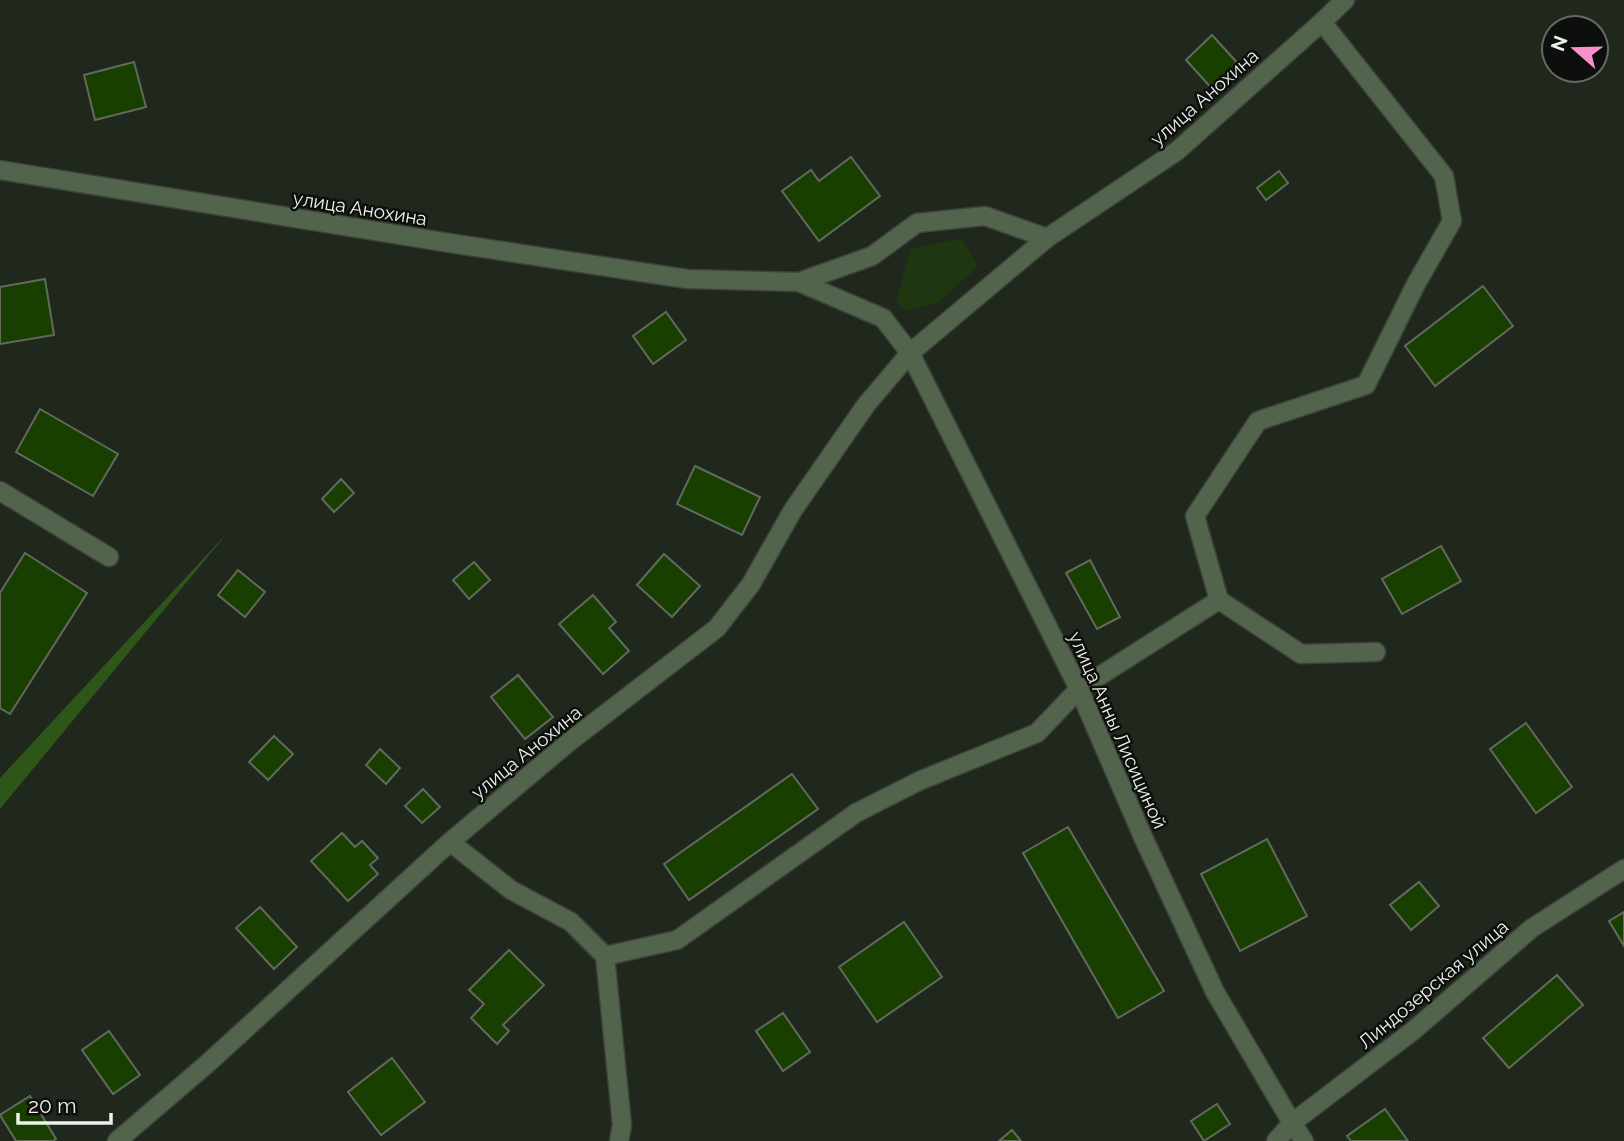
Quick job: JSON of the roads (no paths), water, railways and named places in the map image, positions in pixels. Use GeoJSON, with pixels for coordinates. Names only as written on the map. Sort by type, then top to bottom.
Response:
{"type":"FeatureCollection","features":[{"type":"Feature","properties":{"kind":"street","name":"улица Анохина"},"geometry":{"type":"LineString","coordinates":[[117,1141],[450,842],[569,742],[717,628],[751,584],[793,510],[866,405],[911,353],[1047,238],[1177,151],[1345,0]]}},
{"type":"Feature","properties":{"kind":"street"},"geometry":{"type":"LineString","coordinates":[[1322,22],[1444,176],[1452,221],[1416,284],[1366,385],[1258,421],[1195,516],[1219,600],[1301,653],[1376,652]]}},
{"type":"Feature","properties":{"kind":"street","name":"улица Анохина"},"geometry":{"type":"LineString","coordinates":[[0,170],[687,279],[799,282],[872,256],[917,223],[985,216],[1047,238]]}},
{"type":"Feature","properties":{"kind":"street","name":"улица Анохина"},"geometry":{"type":"LineString","coordinates":[[799,282],[883,318],[911,353]]}},
{"type":"Feature","properties":{"kind":"street","name":"улица Анны Лисициной"},"geometry":{"type":"LineString","coordinates":[[911,353],[1079,689],[1215,992],[1304,1141]]}},
{"type":"Feature","properties":{"kind":"street"},"geometry":{"type":"LineString","coordinates":[[0,491],[109,557]]}},
{"type":"Feature","properties":{"kind":"street"},"geometry":{"type":"LineString","coordinates":[[605,956],[677,940],[856,813],[919,781],[1037,733],[1079,689],[1219,600]]}},
{"type":"Feature","properties":{"kind":"street"},"geometry":{"type":"LineString","coordinates":[[450,842],[511,890],[571,922],[605,956],[622,1125],[620,1141]]}},
{"type":"Feature","properties":{"kind":"street","name":"Линдозерская улица"},"geometry":{"type":"LineString","coordinates":[[1276,1141],[1292,1123],[1415,1030],[1532,928],[1624,869]]}}]}
